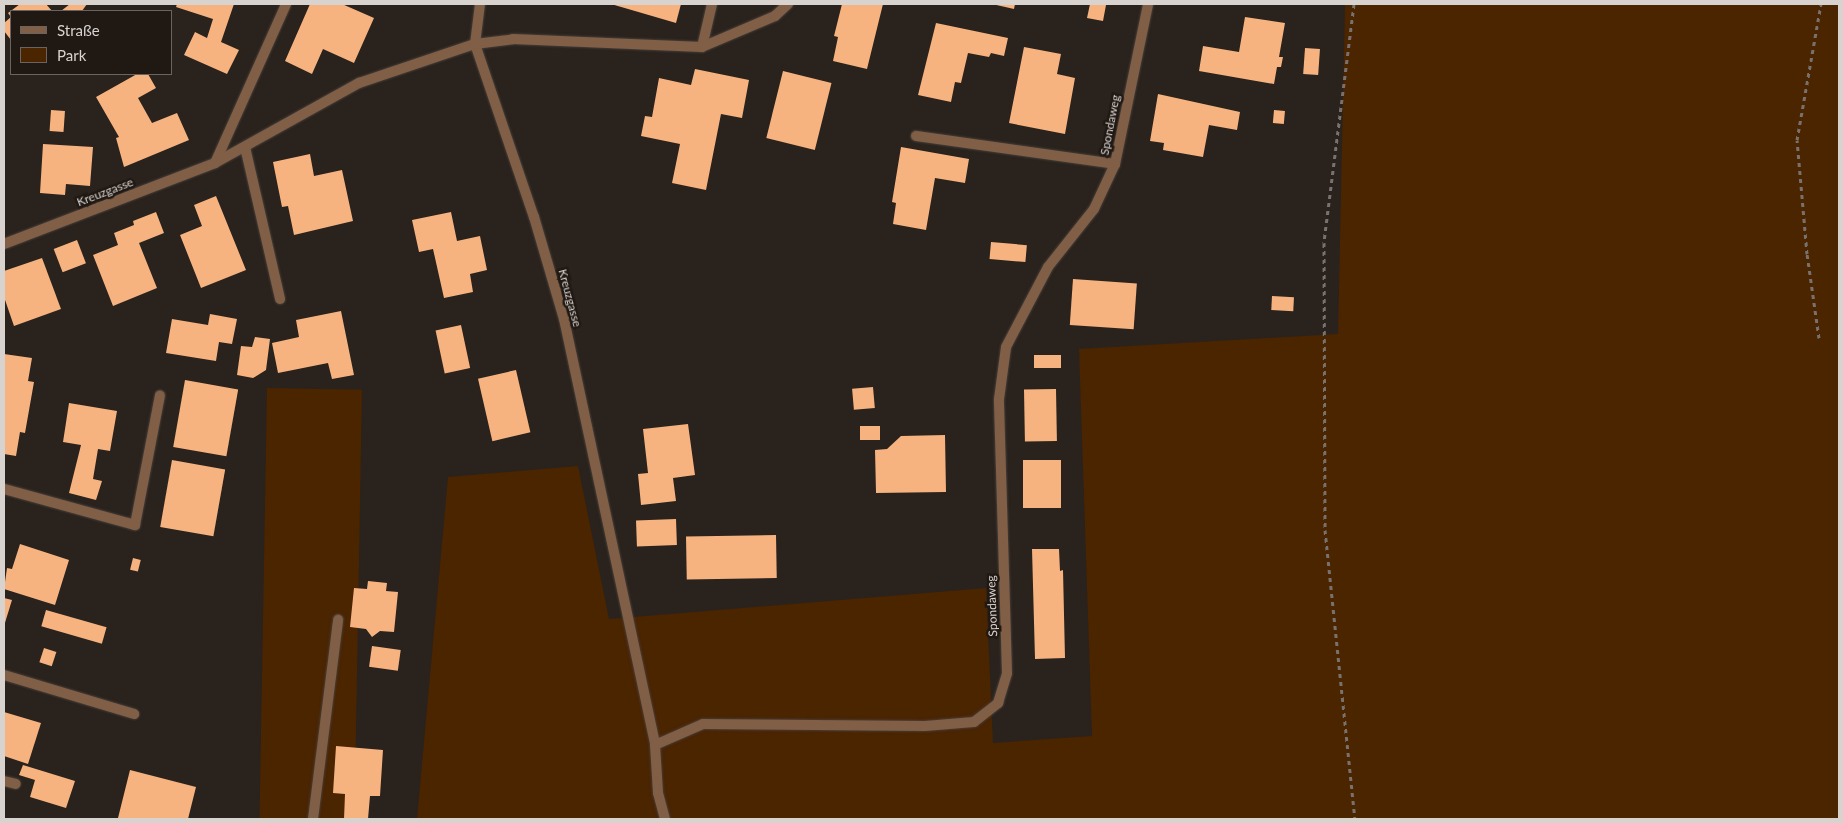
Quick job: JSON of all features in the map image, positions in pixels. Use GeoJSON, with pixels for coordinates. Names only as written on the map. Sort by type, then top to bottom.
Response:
{"type":"FeatureCollection","features":[{"type":"Feature","properties":{"kind":"street"},"geometry":{"type":"LineString","coordinates":[[215,163],[286,4]]}},
{"type":"Feature","properties":{"kind":"street"},"geometry":{"type":"LineString","coordinates":[[476,44],[480,4]]}},
{"type":"Feature","properties":{"kind":"street"},"geometry":{"type":"LineString","coordinates":[[702,47],[712,4]]}},
{"type":"Feature","properties":{"kind":"street","name":"Kreuzgasse"},"geometry":{"type":"LineString","coordinates":[[4,244],[215,163],[360,83],[476,44],[513,40],[702,47],[775,16],[788,4]]}},
{"type":"Feature","properties":{"kind":"street","name":"Spondaweg"},"geometry":{"type":"LineString","coordinates":[[655,744],[703,724],[925,726],[974,722],[998,702],[1007,673],[999,399],[1006,347],[1048,266],[1094,209],[1115,164],[1148,4]]}},
{"type":"Feature","properties":{"kind":"street","name":"Kreuzgasse"},"geometry":{"type":"LineString","coordinates":[[476,44],[534,217],[564,319],[655,744]]}},
{"type":"Feature","properties":{"kind":"street"},"geometry":{"type":"LineString","coordinates":[[916,136],[1115,164]]}},
{"type":"Feature","properties":{"kind":"street"},"geometry":{"type":"LineString","coordinates":[[245,147],[280,299]]}},
{"type":"Feature","properties":{"kind":"street"},"geometry":{"type":"LineString","coordinates":[[4,489],[135,525],[160,395]]}},
{"type":"Feature","properties":{"kind":"street"},"geometry":{"type":"LineString","coordinates":[[313,819],[338,620]]}},
{"type":"Feature","properties":{"kind":"street"},"geometry":{"type":"LineString","coordinates":[[4,675],[134,714]]}},
{"type":"Feature","properties":{"kind":"street"},"geometry":{"type":"LineString","coordinates":[[655,744],[658,793],[665,819]]}},
{"type":"Feature","properties":{"kind":"street"},"geometry":{"type":"LineString","coordinates":[[4,781],[16,784]]}},
{"type":"Feature","properties":{"kind":"path"},"geometry":{"type":"LineString","coordinates":[[1354,4],[1324,243],[1325,530],[1355,819]]}},
{"type":"Feature","properties":{"kind":"path"},"geometry":{"type":"LineString","coordinates":[[1819,338],[1807,254],[1797,140],[1821,4]]}},
{"type":"Feature","properties":{"kind":"green space"},"geometry":{"type":"Polygon","coordinates":[[[1345,4],[1839,4],[1839,819],[417,819],[448,477],[578,466],[609,619],[986,588],[993,743],[1092,736],[1079,349],[1338,334],[1345,4]]]}},
{"type":"Feature","properties":{"kind":"green space"},"geometry":{"type":"Polygon","coordinates":[[[267,388],[362,390],[354,819],[259,819],[267,388]]]}},
{"type":"Feature","properties":{"kind":"building"},"geometry":{"type":"Polygon","coordinates":[[[20,4],[46,4],[51,10],[12,10],[20,4]]]}},
{"type":"Feature","properties":{"kind":"building"},"geometry":{"type":"Polygon","coordinates":[[[70,4],[87,4],[83,10],[62,10],[70,4]]]}},
{"type":"Feature","properties":{"kind":"building"},"geometry":{"type":"Polygon","coordinates":[[[177,4],[234,4],[221,42],[239,50],[227,74],[184,55],[195,32],[207,38],[213,19],[176,7],[177,4]]]}},
{"type":"Feature","properties":{"kind":"building"},"geometry":{"type":"Polygon","coordinates":[[[310,4],[342,4],[374,18],[354,63],[323,49],[312,74],[285,61],[310,4]]]}},
{"type":"Feature","properties":{"kind":"building"},"geometry":{"type":"Polygon","coordinates":[[[611,4],[681,4],[676,23],[611,4]]]}},
{"type":"Feature","properties":{"kind":"building"},"geometry":{"type":"Polygon","coordinates":[[[842,4],[883,4],[867,69],[833,61],[838,37],[834,36],[842,4]]]}},
{"type":"Feature","properties":{"kind":"building"},"geometry":{"type":"Polygon","coordinates":[[[992,4],[1015,4],[1014,9],[992,4]]]}},
{"type":"Feature","properties":{"kind":"building"},"geometry":{"type":"Polygon","coordinates":[[[1090,4],[1106,5],[1103,21],[1087,18],[1090,4]]]}},
{"type":"Feature","properties":{"kind":"building"},"geometry":{"type":"Polygon","coordinates":[[[1245,17],[1285,23],[1279,57],[1283,57],[1281,67],[1277,67],[1274,84],[1199,71],[1203,46],[1239,52],[1245,17]]]}},
{"type":"Feature","properties":{"kind":"building"},"geometry":{"type":"Polygon","coordinates":[[[10,18],[10,39],[4,31],[4,23],[10,18]]]}},
{"type":"Feature","properties":{"kind":"building"},"geometry":{"type":"Polygon","coordinates":[[[936,23],[1008,38],[1004,56],[991,53],[989,57],[968,53],[961,83],[955,82],[951,102],[918,95],[936,23]]]}},
{"type":"Feature","properties":{"kind":"building"},"geometry":{"type":"Polygon","coordinates":[[[1024,47],[1061,54],[1057,74],[1075,78],[1065,134],[1009,123],[1024,47]]]}},
{"type":"Feature","properties":{"kind":"building"},"geometry":{"type":"Polygon","coordinates":[[[1305,48],[1320,49],[1318,75],[1303,74],[1305,48]]]}},
{"type":"Feature","properties":{"kind":"building"},"geometry":{"type":"Polygon","coordinates":[[[695,69],[749,80],[742,118],[721,114],[706,190],[672,183],[680,144],[641,136],[645,116],[652,117],[659,78],[691,85],[695,69]]]}},
{"type":"Feature","properties":{"kind":"building"},"geometry":{"type":"Polygon","coordinates":[[[783,71],[832,83],[815,150],[766,138],[783,71]]]}},
{"type":"Feature","properties":{"kind":"building"},"geometry":{"type":"Polygon","coordinates":[[[135,75],[149,75],[156,88],[138,98],[152,123],[177,113],[189,140],[124,167],[116,138],[119,137],[96,97],[135,75]]]}},
{"type":"Feature","properties":{"kind":"building"},"geometry":{"type":"Polygon","coordinates":[[[1158,94],[1240,112],[1237,130],[1209,125],[1203,157],[1163,150],[1164,143],[1150,141],[1158,94]]]}},
{"type":"Feature","properties":{"kind":"building"},"geometry":{"type":"Polygon","coordinates":[[[51,110],[65,111],[64,132],[50,131],[51,110]]]}},
{"type":"Feature","properties":{"kind":"building"},"geometry":{"type":"Polygon","coordinates":[[[1274,110],[1285,111],[1284,124],[1273,123],[1274,110]]]}},
{"type":"Feature","properties":{"kind":"building"},"geometry":{"type":"Polygon","coordinates":[[[43,144],[93,147],[90,186],[66,184],[65,195],[40,193],[43,144]]]}},
{"type":"Feature","properties":{"kind":"building"},"geometry":{"type":"Polygon","coordinates":[[[901,147],[969,159],[965,183],[935,178],[926,230],[893,224],[896,203],[892,202],[901,147]]]}},
{"type":"Feature","properties":{"kind":"building"},"geometry":{"type":"Polygon","coordinates":[[[310,154],[314,176],[342,170],[353,221],[294,235],[288,206],[282,207],[273,162],[310,154]]]}},
{"type":"Feature","properties":{"kind":"building"},"geometry":{"type":"Polygon","coordinates":[[[216,196],[246,270],[201,288],[180,235],[202,226],[194,205],[216,196]]]}},
{"type":"Feature","properties":{"kind":"building"},"geometry":{"type":"Polygon","coordinates":[[[156,212],[164,233],[139,243],[157,288],[113,306],[93,255],[118,245],[114,233],[134,225],[133,221],[156,212]]]}},
{"type":"Feature","properties":{"kind":"building"},"geometry":{"type":"Polygon","coordinates":[[[451,212],[457,241],[480,236],[487,270],[470,274],[473,292],[444,298],[433,249],[419,252],[412,220],[451,212]]]}},
{"type":"Feature","properties":{"kind":"building"},"geometry":{"type":"Polygon","coordinates":[[[77,240],[86,263],[63,272],[54,249],[77,240]]]}},
{"type":"Feature","properties":{"kind":"building"},"geometry":{"type":"Polygon","coordinates":[[[991,242],[1027,245],[1025,262],[990,259],[991,242]]]}},
{"type":"Feature","properties":{"kind":"building"},"geometry":{"type":"Polygon","coordinates":[[[42,258],[61,309],[14,326],[4,297],[4,271],[42,258]]]}},
{"type":"Feature","properties":{"kind":"building"},"geometry":{"type":"Polygon","coordinates":[[[1073,279],[1137,283],[1134,329],[1070,325],[1073,279]]]}},
{"type":"Feature","properties":{"kind":"building"},"geometry":{"type":"Polygon","coordinates":[[[1272,296],[1294,297],[1293,311],[1271,310],[1272,296]]]}},
{"type":"Feature","properties":{"kind":"building"},"geometry":{"type":"Polygon","coordinates":[[[341,311],[354,375],[332,379],[328,363],[278,373],[272,343],[299,337],[296,320],[341,311]]]}},
{"type":"Feature","properties":{"kind":"building"},"geometry":{"type":"Polygon","coordinates":[[[210,314],[237,319],[232,344],[219,342],[216,361],[166,353],[172,319],[208,325],[210,314]]]}},
{"type":"Feature","properties":{"kind":"building"},"geometry":{"type":"Polygon","coordinates":[[[461,325],[470,368],[445,373],[436,330],[461,325]]]}},
{"type":"Feature","properties":{"kind":"building"},"geometry":{"type":"Polygon","coordinates":[[[255,337],[270,339],[266,370],[253,378],[237,375],[241,346],[252,347],[255,337]]]}},
{"type":"Feature","properties":{"kind":"building"},"geometry":{"type":"Polygon","coordinates":[[[4,354],[32,358],[28,381],[34,382],[25,433],[20,432],[16,456],[4,454],[4,354]]]}},
{"type":"Feature","properties":{"kind":"building"},"geometry":{"type":"Polygon","coordinates":[[[1034,355],[1061,355],[1061,368],[1034,368],[1034,355]]]}},
{"type":"Feature","properties":{"kind":"building"},"geometry":{"type":"Polygon","coordinates":[[[516,370],[530,432],[492,441],[478,379],[516,370]]]}},
{"type":"Feature","properties":{"kind":"building"},"geometry":{"type":"Polygon","coordinates":[[[185,380],[238,389],[226,456],[173,447],[185,380]]]}},
{"type":"Feature","properties":{"kind":"building"},"geometry":{"type":"Polygon","coordinates":[[[873,387],[875,408],[854,410],[852,389],[873,387]]]}},
{"type":"Feature","properties":{"kind":"building"},"geometry":{"type":"Polygon","coordinates":[[[1056,389],[1057,441],[1025,442],[1024,390],[1056,389]]]}},
{"type":"Feature","properties":{"kind":"building"},"geometry":{"type":"Polygon","coordinates":[[[69,403],[117,411],[110,451],[98,449],[93,479],[102,481],[96,500],[69,493],[81,445],[63,442],[69,403]]]}},
{"type":"Feature","properties":{"kind":"building"},"geometry":{"type":"Polygon","coordinates":[[[688,424],[695,475],[673,478],[676,501],[641,505],[638,474],[648,473],[643,429],[688,424]]]}},
{"type":"Feature","properties":{"kind":"building"},"geometry":{"type":"Polygon","coordinates":[[[860,426],[880,426],[880,440],[860,440],[860,426]]]}},
{"type":"Feature","properties":{"kind":"building"},"geometry":{"type":"Polygon","coordinates":[[[945,435],[946,492],[876,493],[875,450],[887,449],[901,436],[945,435]]]}},
{"type":"Feature","properties":{"kind":"building"},"geometry":{"type":"Polygon","coordinates":[[[172,460],[225,469],[213,536],[160,527],[172,460]]]}},
{"type":"Feature","properties":{"kind":"building"},"geometry":{"type":"Polygon","coordinates":[[[1023,460],[1061,460],[1061,508],[1023,508],[1023,460]]]}},
{"type":"Feature","properties":{"kind":"building"},"geometry":{"type":"Polygon","coordinates":[[[676,519],[677,545],[637,546],[636,520],[676,519]]]}},
{"type":"Feature","properties":{"kind":"building"},"geometry":{"type":"Polygon","coordinates":[[[776,535],[777,578],[687,580],[686,537],[776,535]]]}},
{"type":"Feature","properties":{"kind":"building"},"geometry":{"type":"Polygon","coordinates":[[[20,544],[69,560],[55,605],[4,589],[7,568],[12,569],[20,544]]]}},
{"type":"Feature","properties":{"kind":"building"},"geometry":{"type":"Polygon","coordinates":[[[1032,549],[1059,549],[1060,571],[1063,570],[1065,658],[1035,659],[1032,549]]]}},
{"type":"Feature","properties":{"kind":"building"},"geometry":{"type":"Polygon","coordinates":[[[133,558],[141,560],[138,572],[130,570],[133,558]]]}},
{"type":"Feature","properties":{"kind":"building"},"geometry":{"type":"Polygon","coordinates":[[[368,581],[387,583],[386,591],[398,592],[394,632],[380,631],[372,637],[366,629],[350,627],[354,588],[367,589],[368,581]]]}},
{"type":"Feature","properties":{"kind":"building"},"geometry":{"type":"Polygon","coordinates":[[[4,598],[12,600],[4,626],[4,598]]]}},
{"type":"Feature","properties":{"kind":"building"},"geometry":{"type":"Polygon","coordinates":[[[46,610],[107,627],[102,644],[41,626],[46,610]]]}},
{"type":"Feature","properties":{"kind":"building"},"geometry":{"type":"Polygon","coordinates":[[[372,646],[401,650],[398,671],[369,667],[372,646]]]}},
{"type":"Feature","properties":{"kind":"building"},"geometry":{"type":"Polygon","coordinates":[[[44,648],[56,652],[52,666],[39,662],[44,648]]]}},
{"type":"Feature","properties":{"kind":"building"},"geometry":{"type":"Polygon","coordinates":[[[4,712],[41,723],[28,764],[4,756],[4,712]]]}},
{"type":"Feature","properties":{"kind":"building"},"geometry":{"type":"Polygon","coordinates":[[[336,746],[383,750],[380,796],[370,796],[368,819],[344,819],[345,794],[333,793],[336,746]]]}},
{"type":"Feature","properties":{"kind":"building"},"geometry":{"type":"Polygon","coordinates":[[[23,765],[75,781],[66,808],[30,797],[35,780],[19,775],[23,765]]]}},
{"type":"Feature","properties":{"kind":"building"},"geometry":{"type":"Polygon","coordinates":[[[130,770],[196,787],[188,819],[118,818],[130,770]]]}}]}
